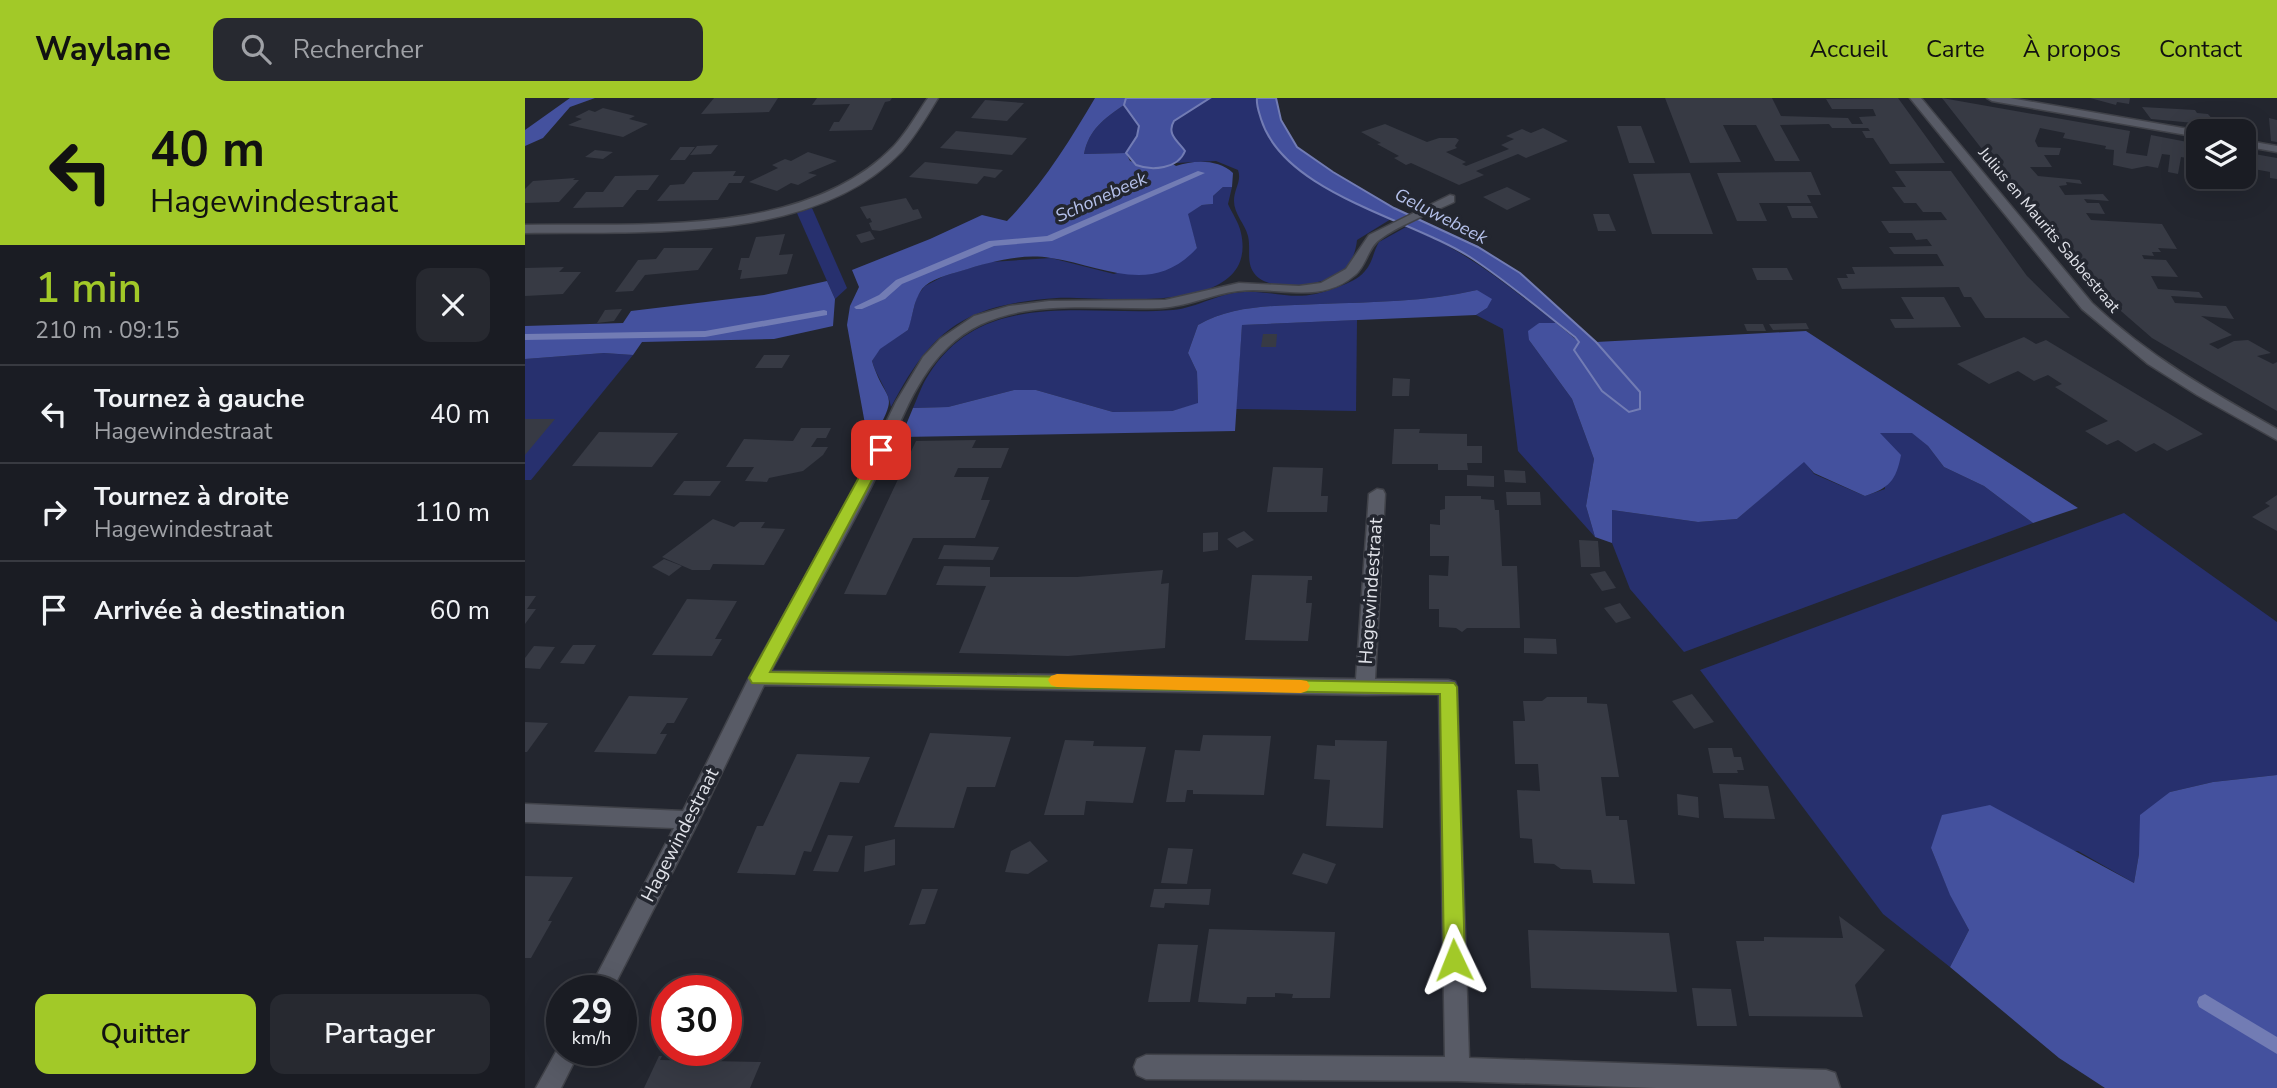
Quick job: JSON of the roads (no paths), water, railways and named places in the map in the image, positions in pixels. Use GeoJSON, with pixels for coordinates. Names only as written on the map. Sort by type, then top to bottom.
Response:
{"type":"FeatureCollection","features":[{"type":"Feature","properties":{"kind":"street"},"geometry":{"type":"LineString","coordinates":[[525,229],[717,224],[786,211],[814,202],[868,174],[894,153],[933,98]]}},
{"type":"Feature","properties":{"kind":"street","name":"Julius en Maurits Sabbestraat"},"geometry":{"type":"LineString","coordinates":[[1915,98],[2106,326],[2153,362],[2277,435]]}},
{"type":"Feature","properties":{"kind":"street"},"geometry":{"type":"LineString","coordinates":[[1992,98],[2186,132]]}},
{"type":"Feature","properties":{"kind":"street"},"geometry":{"type":"LineString","coordinates":[[2256,145],[2277,149]]}},
{"type":"Feature","properties":{"kind":"street","name":"Hagewindestraat"},"geometry":{"type":"LineString","coordinates":[[608,975],[689,820],[758,678],[822,564],[903,402],[928,360],[945,342],[979,319],[1009,310],[1049,305],[1165,304],[1239,286],[1299,290],[1324,286],[1351,272],[1373,237],[1429,207],[1450,199]]}},
{"type":"Feature","properties":{"kind":"street","name":"Hagewindestraat"},"geometry":{"type":"LineString","coordinates":[[1365,688],[1377,494]]}},
{"type":"Feature","properties":{"kind":"street","name":"Hagewindestraat"},"geometry":{"type":"LineString","coordinates":[[758,678],[1448,687],[1457,1069]]}},
{"type":"Feature","properties":{"kind":"street"},"geometry":{"type":"LineString","coordinates":[[525,813],[689,820]]}},
{"type":"Feature","properties":{"kind":"street"},"geometry":{"type":"LineString","coordinates":[[548,1088],[560,1066]]}},
{"type":"Feature","properties":{"kind":"street"},"geometry":{"type":"LineString","coordinates":[[1146,1067],[1457,1069],[1826,1082],[1828,1088]]}},
{"type":"Feature","properties":{"kind":"waterway","name":"Schonebeek"},"geometry":{"type":"LineString","coordinates":[[859,307],[882,297],[899,282],[992,243],[1049,239],[1201,173]]}},
{"type":"Feature","properties":{"kind":"waterway","name":"Schonebeek"},"geometry":{"type":"LineString","coordinates":[[525,337],[705,334],[824,313]]}},
{"type":"Feature","properties":{"kind":"waterway","name":"Geluwebeek"},"geometry":{"type":"LineString","coordinates":[[2205,1002],[2277,1046]]}}]}
